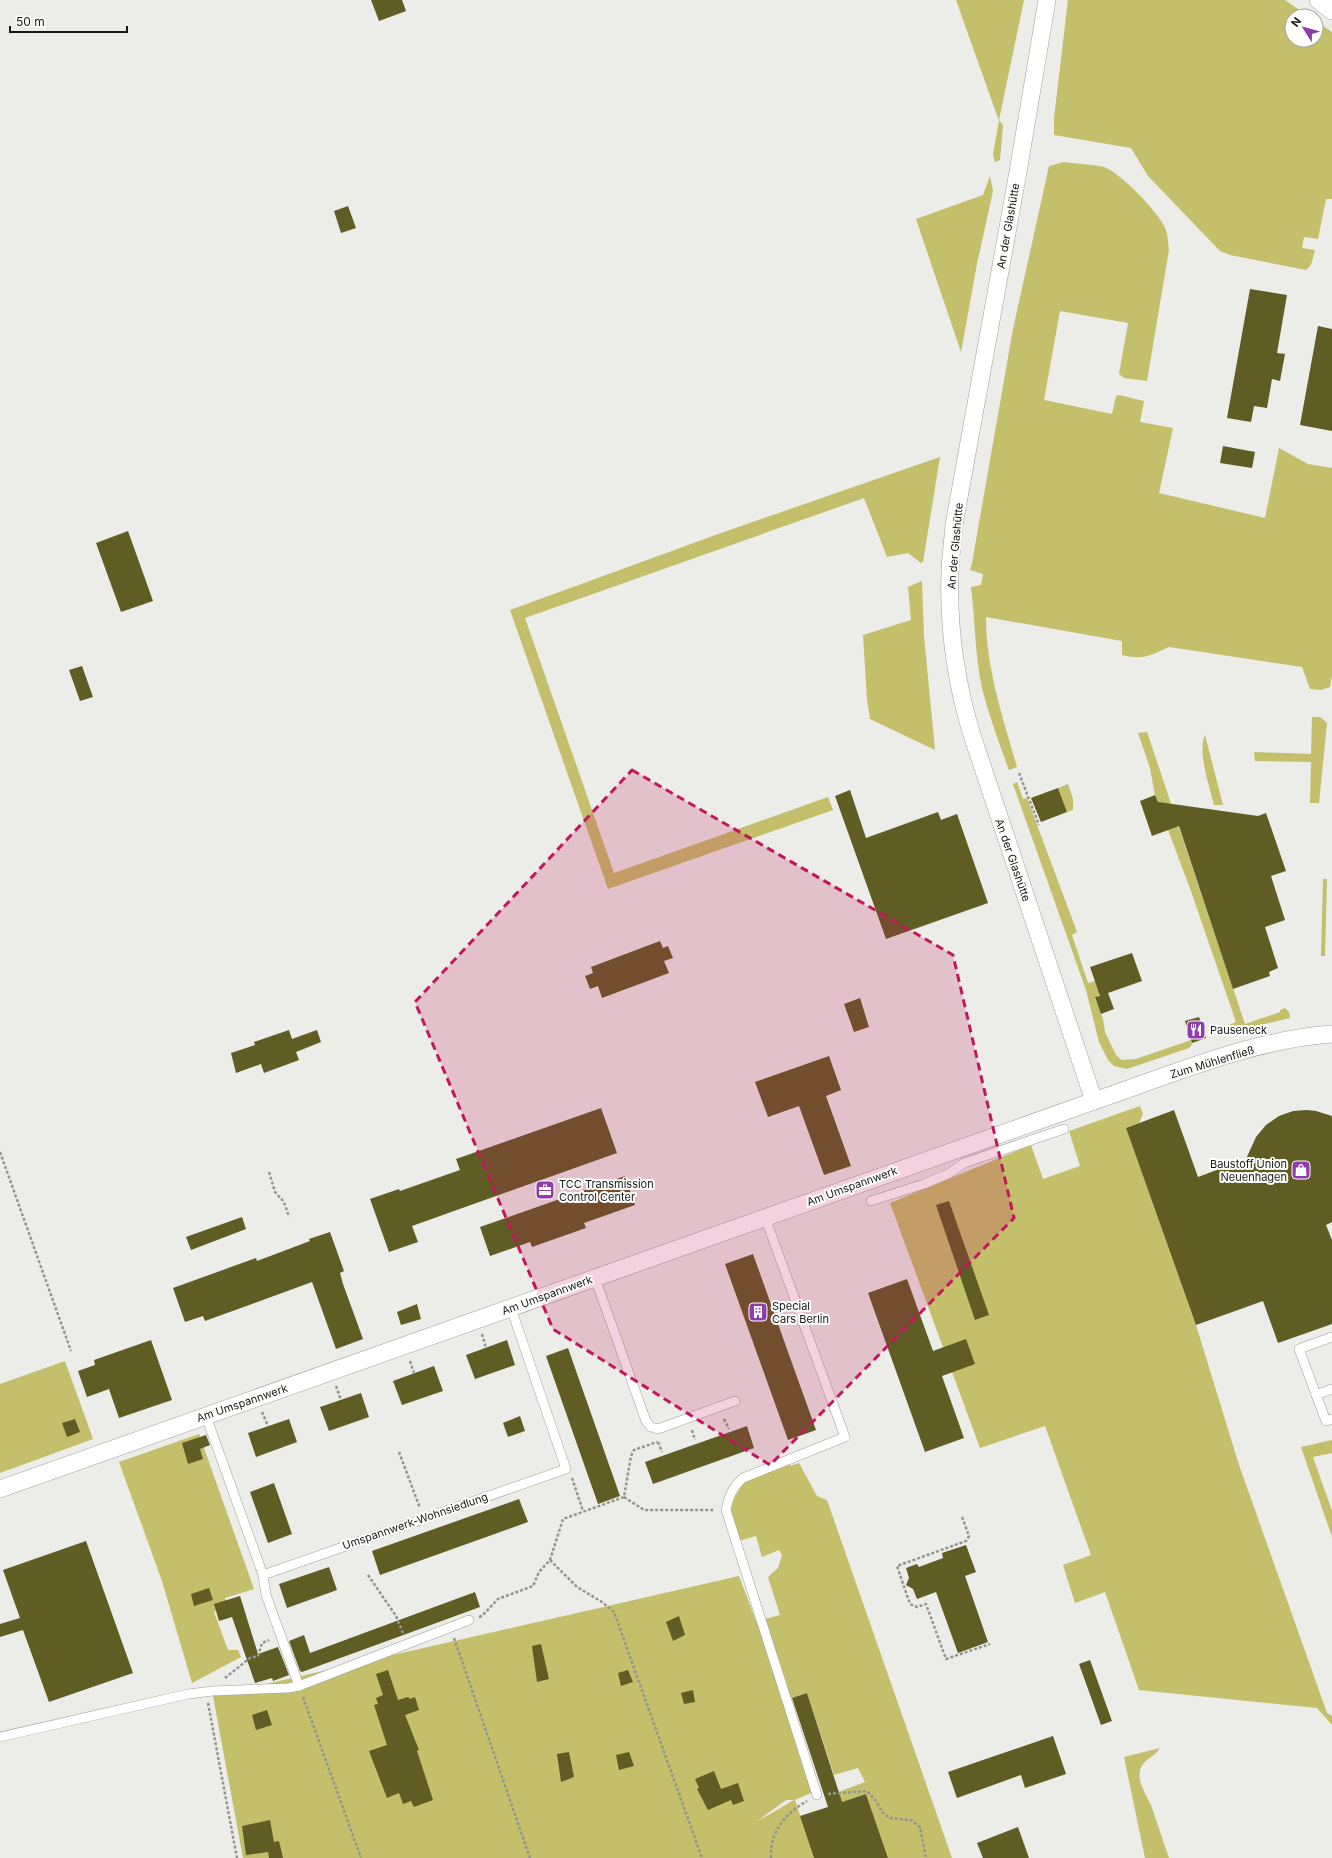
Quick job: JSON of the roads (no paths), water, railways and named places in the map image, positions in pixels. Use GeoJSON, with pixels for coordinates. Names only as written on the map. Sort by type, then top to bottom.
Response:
{"type":"FeatureCollection","features":[{"type":"Feature","properties":{"kind":"street","name":"An der Glashütte"},"geometry":{"type":"LineString","coordinates":[[1047,0],[1018,172],[954,525],[950,574],[950,622],[961,698],[971,732],[1094,1101]]}},
{"type":"Feature","properties":{"kind":"street"},"geometry":{"type":"LineString","coordinates":[[1318,0],[1332,11]]}},
{"type":"Feature","properties":{"kind":"street","name":"Zum Mühlenfließ"},"geometry":{"type":"LineString","coordinates":[[1094,1101],[1230,1055],[1303,1036],[1332,1034]]}},
{"type":"Feature","properties":{"kind":"street","name":"Am Umspannwerk"},"geometry":{"type":"LineString","coordinates":[[0,1489],[1094,1101]]}},
{"type":"Feature","properties":{"kind":"lane"},"geometry":{"type":"LineString","coordinates":[[871,1201],[924,1184],[948,1174],[964,1162],[1064,1129]]}},
{"type":"Feature","properties":{"kind":"lane"},"geometry":{"type":"LineString","coordinates":[[765,1217],[845,1437],[743,1478],[734,1486],[728,1498],[726,1510],[817,1795]]}},
{"type":"Feature","properties":{"kind":"lane"},"geometry":{"type":"LineString","coordinates":[[595,1278],[646,1421],[651,1427],[658,1429],[735,1401]]}},
{"type":"Feature","properties":{"kind":"lane","name":"Umspannwerk-Wohnsiedlung"},"geometry":{"type":"LineString","coordinates":[[263,1575],[566,1468],[511,1308]]}},
{"type":"Feature","properties":{"kind":"lane"},"geometry":{"type":"LineString","coordinates":[[1332,1337],[1299,1349],[1326,1421],[1332,1419]]}},
{"type":"Feature","properties":{"kind":"lane"},"geometry":{"type":"LineString","coordinates":[[1316,1395],[1332,1389]]}},
{"type":"Feature","properties":{"kind":"lane"},"geometry":{"type":"LineString","coordinates":[[206,1416],[263,1575],[266,1595],[299,1686]]}},
{"type":"Feature","properties":{"kind":"lane"},"geometry":{"type":"LineString","coordinates":[[0,1737],[209,1691],[288,1688],[299,1686],[469,1620]]}},
{"type":"Feature","properties":{"kind":"place","name":"Pauseneck"},"geometry":{"type":"Point","coordinates":[1196,1030]}},
{"type":"Feature","properties":{"kind":"place","name":"Baustoff Union Neuenhagen"},"geometry":{"type":"Point","coordinates":[1301,1170]}},
{"type":"Feature","properties":{"kind":"place","name":"TCC Transmission Control Center"},"geometry":{"type":"Point","coordinates":[545,1190]}},
{"type":"Feature","properties":{"kind":"place","name":"Special Cars Berlin"},"geometry":{"type":"Point","coordinates":[758,1312]}}]}
